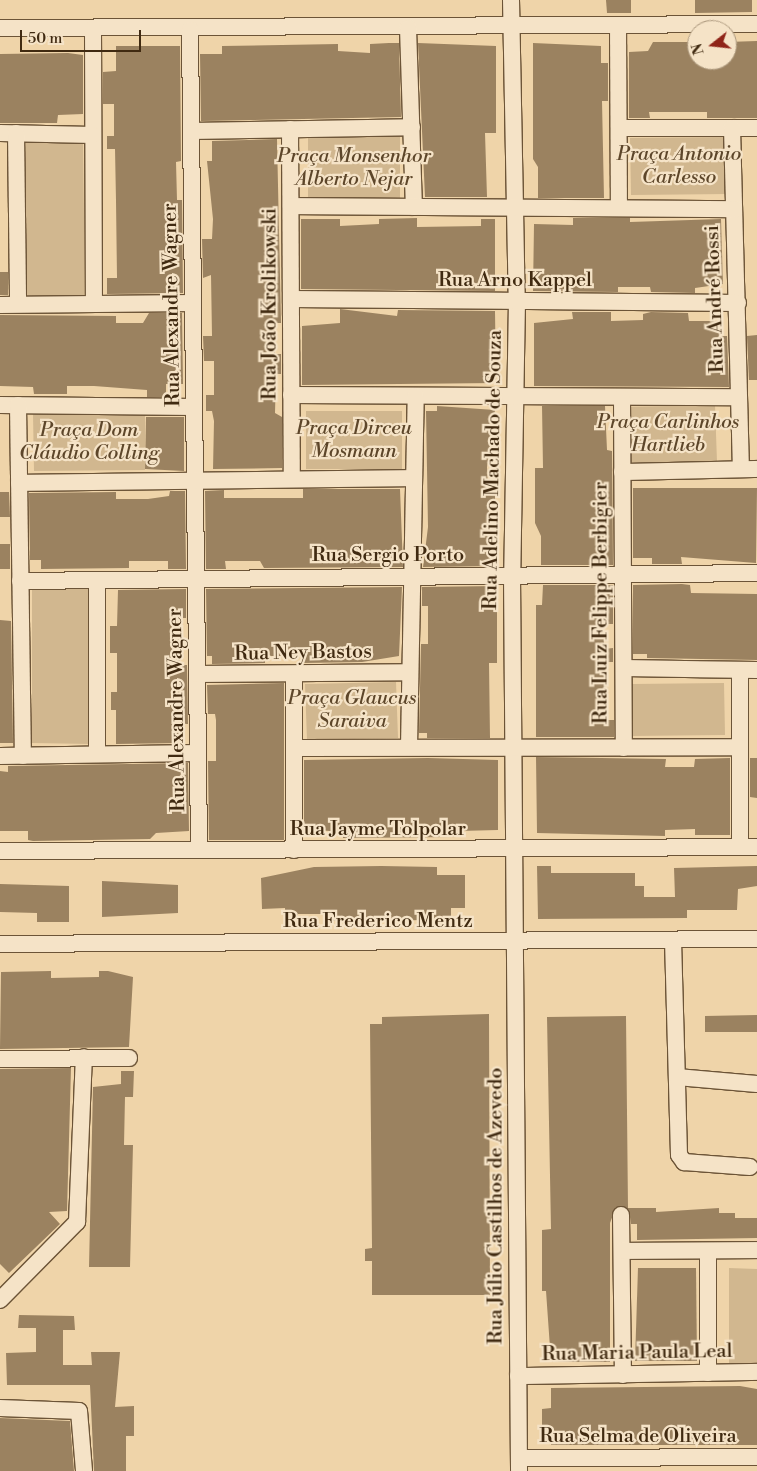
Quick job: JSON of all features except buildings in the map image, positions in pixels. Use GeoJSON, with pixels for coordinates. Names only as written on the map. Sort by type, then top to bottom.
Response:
{"type":"FeatureCollection","features":[{"type":"Feature","properties":{"kind":"street","name":"Rua Adelino Machado de Souza"},"geometry":{"type":"LineString","coordinates":[[511,0],[513,206],[517,301],[513,398],[512,576],[516,941]]}},
{"type":"Feature","properties":{"kind":"street"},"geometry":{"type":"LineString","coordinates":[[0,28],[190,30],[757,24]]}},
{"type":"Feature","properties":{"kind":"street"},"geometry":{"type":"LineString","coordinates":[[618,26],[619,207]]}},
{"type":"Feature","properties":{"kind":"street"},"geometry":{"type":"LineString","coordinates":[[408,28],[414,207]]}},
{"type":"Feature","properties":{"kind":"street"},"geometry":{"type":"LineString","coordinates":[[93,29],[94,304]]}},
{"type":"Feature","properties":{"kind":"street","name":"Rua Alexandre Wagner"},"geometry":{"type":"LineString","coordinates":[[190,30],[199,850]]}},
{"type":"Feature","properties":{"kind":"street"},"geometry":{"type":"LineString","coordinates":[[191,131],[412,127]]}},
{"type":"Feature","properties":{"kind":"street"},"geometry":{"type":"LineString","coordinates":[[619,128],[757,128]]}},
{"type":"Feature","properties":{"kind":"street","name":"Rua André Rossi"},"geometry":{"type":"LineString","coordinates":[[732,128],[740,397],[749,469]]}},
{"type":"Feature","properties":{"kind":"street","name":"Rua João Krolikowski"},"geometry":{"type":"LineString","coordinates":[[290,129],[292,479]]}},
{"type":"Feature","properties":{"kind":"street"},"geometry":{"type":"LineString","coordinates":[[18,304],[8,133],[93,135]]}},
{"type":"Feature","properties":{"kind":"street"},"geometry":{"type":"LineString","coordinates":[[290,206],[513,206],[734,209]]}},
{"type":"Feature","properties":{"kind":"street","name":"Rua Arno Kappel"},"geometry":{"type":"LineString","coordinates":[[291,299],[738,303]]}},
{"type":"Feature","properties":{"kind":"street"},"geometry":{"type":"LineString","coordinates":[[0,304],[193,304]]}},
{"type":"Feature","properties":{"kind":"street"},"geometry":{"type":"LineString","coordinates":[[291,395],[513,398],[740,397]]}},
{"type":"Feature","properties":{"kind":"street"},"geometry":{"type":"LineString","coordinates":[[409,747],[412,478],[416,396]]}},
{"type":"Feature","properties":{"kind":"street","name":"Rua Luiz Felippe Berbigier"},"geometry":{"type":"LineString","coordinates":[[622,398],[624,748]]}},
{"type":"Feature","properties":{"kind":"street"},"geometry":{"type":"LineString","coordinates":[[0,405],[194,407]]}},
{"type":"Feature","properties":{"kind":"street"},"geometry":{"type":"LineString","coordinates":[[18,406],[23,756]]}},
{"type":"Feature","properties":{"kind":"street"},"geometry":{"type":"LineString","coordinates":[[622,472],[749,469]]}},
{"type":"Feature","properties":{"kind":"street"},"geometry":{"type":"LineString","coordinates":[[19,483],[412,478]]}},
{"type":"Feature","properties":{"kind":"street","name":"Rua Sergio Porto"},"geometry":{"type":"LineString","coordinates":[[20,581],[412,575],[757,574]]}},
{"type":"Feature","properties":{"kind":"street"},"geometry":{"type":"LineString","coordinates":[[96,580],[97,754]]}},
{"type":"Feature","properties":{"kind":"street"},"geometry":{"type":"LineString","coordinates":[[624,668],[757,670]]}},
{"type":"Feature","properties":{"kind":"street"},"geometry":{"type":"LineString","coordinates":[[740,670],[740,847]]}},
{"type":"Feature","properties":{"kind":"street","name":"Rua Ney Bastos"},"geometry":{"type":"LineString","coordinates":[[197,674],[294,675],[410,672]]}},
{"type":"Feature","properties":{"kind":"street"},"geometry":{"type":"LineString","coordinates":[[294,675],[294,850]]}},
{"type":"Feature","properties":{"kind":"street"},"geometry":{"type":"LineString","coordinates":[[294,748],[739,747]]}},
{"type":"Feature","properties":{"kind":"street"},"geometry":{"type":"LineString","coordinates":[[0,756],[198,753]]}},
{"type":"Feature","properties":{"kind":"street","name":"Rua Jayme Tolpolar"},"geometry":{"type":"LineString","coordinates":[[0,851],[516,850],[757,847]]}},
{"type":"Feature","properties":{"kind":"street","name":"Rua Frederico Mentz"},"geometry":{"type":"LineString","coordinates":[[0,944],[757,939]]}},
{"type":"Feature","properties":{"kind":"street"},"geometry":{"type":"LineString","coordinates":[[673,940],[679,1155],[684,1162],[750,1167]]}},
{"type":"Feature","properties":{"kind":"street","name":"Rua Júlio Castilhos de Azevedo"},"geometry":{"type":"LineString","coordinates":[[516,941],[519,1464]]}},
{"type":"Feature","properties":{"kind":"street"},"geometry":{"type":"LineString","coordinates":[[3,1291],[77,1222],[84,1057]]}},
{"type":"Feature","properties":{"kind":"street"},"geometry":{"type":"LineString","coordinates":[[0,1059],[129,1058]]}},
{"type":"Feature","properties":{"kind":"street"},"geometry":{"type":"LineString","coordinates":[[677,1076],[757,1084]]}},
{"type":"Feature","properties":{"kind":"street"},"geometry":{"type":"LineString","coordinates":[[621,1215],[623,1375]]}},
{"type":"Feature","properties":{"kind":"street"},"geometry":{"type":"LineString","coordinates":[[622,1251],[757,1250]]}},
{"type":"Feature","properties":{"kind":"street"},"geometry":{"type":"LineString","coordinates":[[708,1251],[708,1373]]}},
{"type":"Feature","properties":{"kind":"street","name":"Rua Maria Paula Leal"},"geometry":{"type":"LineString","coordinates":[[518,1376],[757,1372]]}},
{"type":"Feature","properties":{"kind":"street"},"geometry":{"type":"LineString","coordinates":[[0,1408],[79,1410],[84,1471]]}},
{"type":"Feature","properties":{"kind":"street","name":"Rua Selma de Oliveira"},"geometry":{"type":"LineString","coordinates":[[519,1464],[702,1464],[757,1456]]}},
{"type":"Feature","properties":{"kind":"green space","name":"Praça Monsenhor Alberto Nejar"},"geometry":{"type":"Polygon","coordinates":[[[308,137],[400,137],[400,198],[308,198],[308,137]]]}},
{"type":"Feature","properties":{"kind":"green space","name":"Praça Antonio Carlesso"},"geometry":{"type":"Polygon","coordinates":[[[727,137],[728,194],[631,195],[630,138],[727,137]]]}},
{"type":"Feature","properties":{"kind":"green space"},"geometry":{"type":"Polygon","coordinates":[[[83,142],[85,297],[26,298],[23,143],[83,142]]]}},
{"type":"Feature","properties":{"kind":"green space","name":"Praça Carlinhos Hartlieb"},"geometry":{"type":"Polygon","coordinates":[[[715,405],[717,462],[621,463],[620,407],[715,405]]]}},
{"type":"Feature","properties":{"kind":"green space","name":"Praça Dirceu Mosmann"},"geometry":{"type":"Polygon","coordinates":[[[306,411],[402,411],[402,469],[306,469],[306,411]]]}},
{"type":"Feature","properties":{"kind":"green space","name":"Praça Dom Cláudio Colling"},"geometry":{"type":"Polygon","coordinates":[[[145,412],[145,470],[34,471],[33,413],[145,412]]]}},
{"type":"Feature","properties":{"kind":"green space"},"geometry":{"type":"Polygon","coordinates":[[[32,589],[89,589],[89,744],[32,743],[32,589]]]}},
{"type":"Feature","properties":{"kind":"green space","name":"Praça Glaucus Saraiva"},"geometry":{"type":"Polygon","coordinates":[[[396,682],[398,738],[307,740],[305,684],[396,682]]]}},
{"type":"Feature","properties":{"kind":"green space"},"geometry":{"type":"Polygon","coordinates":[[[724,683],[725,735],[632,736],[632,684],[724,683]]]}},
{"type":"Feature","properties":{"kind":"green space"},"geometry":{"type":"Polygon","coordinates":[[[729,1268],[757,1269],[757,1363],[729,1363],[729,1268]]]}}]}
